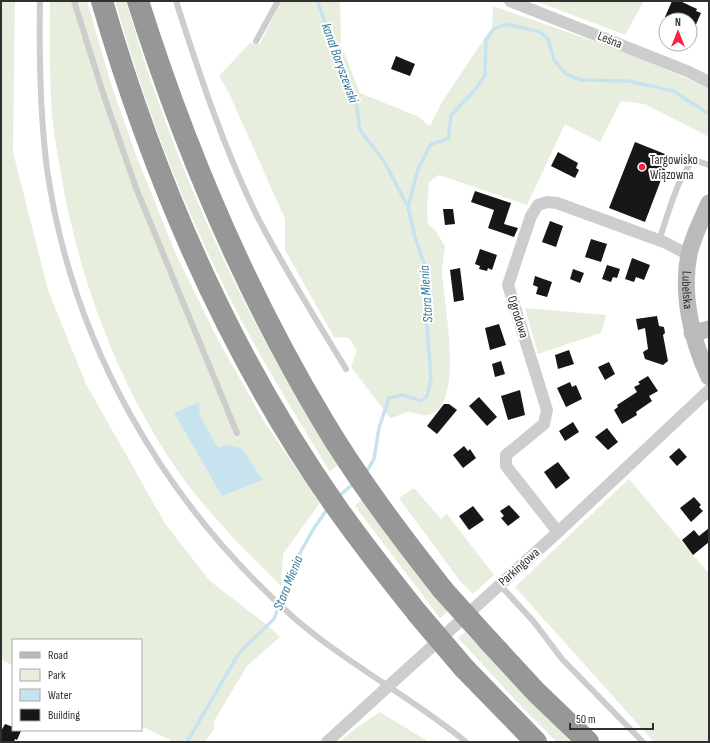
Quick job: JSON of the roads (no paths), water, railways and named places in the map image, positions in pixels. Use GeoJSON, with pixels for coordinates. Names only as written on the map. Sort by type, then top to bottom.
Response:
{"type":"FeatureCollection","features":[{"type":"Feature","properties":{"kind":"highway"},"geometry":{"type":"LineString","coordinates":[[102,1],[139,120],[186,236],[248,362],[312,470],[362,542],[418,614],[464,668],[536,742]]}},
{"type":"Feature","properties":{"kind":"highway"},"geometry":{"type":"LineString","coordinates":[[138,1],[174,111],[221,224],[252,292],[301,384],[348,460],[386,515],[443,590],[536,692],[588,742]]}},
{"type":"Feature","properties":{"kind":"main road","name":"Lubelska"},"geometry":{"type":"LineString","coordinates":[[709,202],[695,234],[689,255],[688,291],[692,333],[700,359],[709,377]]}},
{"type":"Feature","properties":{"kind":"main road"},"geometry":{"type":"LineString","coordinates":[[692,333],[709,329]]}},
{"type":"Feature","properties":{"kind":"street","name":"Leśna"},"geometry":{"type":"LineString","coordinates":[[510,1],[687,71],[709,82]]}},
{"type":"Feature","properties":{"kind":"street","name":"Ogrodowa"},"geometry":{"type":"LineString","coordinates":[[558,532],[506,466],[504,459],[506,455],[544,424],[547,410],[508,285],[529,223],[538,205],[547,202],[557,203],[659,241],[689,255]]}},
{"type":"Feature","properties":{"kind":"street","name":"Parkingowa"},"geometry":{"type":"LineString","coordinates":[[327,742],[558,532],[709,390]]}},
{"type":"Feature","properties":{"kind":"lane"},"geometry":{"type":"LineString","coordinates":[[40,1],[41,96],[49,176],[63,246],[79,299],[99,352],[130,415],[163,470],[203,523],[267,592],[294,618],[387,688],[444,725],[466,742]]}},
{"type":"Feature","properties":{"kind":"lane"},"geometry":{"type":"LineString","coordinates":[[74,1],[103,93],[136,188],[237,433]]}},
{"type":"Feature","properties":{"kind":"lane"},"geometry":{"type":"LineString","coordinates":[[176,1],[233,162],[256,214],[308,306],[346,369]]}},
{"type":"Feature","properties":{"kind":"lane"},"geometry":{"type":"LineString","coordinates":[[256,41],[278,1]]}},
{"type":"Feature","properties":{"kind":"lane"},"geometry":{"type":"LineString","coordinates":[[659,241],[671,204],[688,164],[695,160],[709,165]]}},
{"type":"Feature","properties":{"kind":"lane"},"geometry":{"type":"LineString","coordinates":[[500,585],[534,622],[562,659],[643,742]]}},
{"type":"Feature","properties":{"kind":"water"},"geometry":{"type":"Polygon","coordinates":[[[199,402],[200,416],[218,448],[225,445],[241,448],[263,480],[222,496],[174,413],[199,402]]]}},
{"type":"Feature","properties":{"kind":"waterway","name":"kanał Boryszewski"},"geometry":{"type":"LineString","coordinates":[[317,1],[356,102],[360,130],[384,161],[408,207]]}},
{"type":"Feature","properties":{"kind":"waterway","name":"Stara Mienia"},"geometry":{"type":"LineString","coordinates":[[365,474],[374,459],[379,428],[389,398],[403,395],[421,401],[427,396],[431,378],[424,263],[415,237],[408,207],[418,169],[431,144],[448,139],[451,115],[474,91],[485,75],[486,40],[494,29],[506,24],[540,32],[548,39],[554,60],[566,74],[581,80],[628,81],[673,91],[709,114]]}},
{"type":"Feature","properties":{"kind":"waterway","name":"Stara Mienia"},"geometry":{"type":"LineString","coordinates":[[338,497],[354,483]]}},
{"type":"Feature","properties":{"kind":"waterway","name":"Stara Mienia"},"geometry":{"type":"LineString","coordinates":[[187,742],[239,653],[274,619],[295,562],[314,528],[328,508]]}},
{"type":"Feature","properties":{"kind":"place","name":"Targowisko Wiązowna"},"geometry":{"type":"Point","coordinates":[642,167]}}]}
